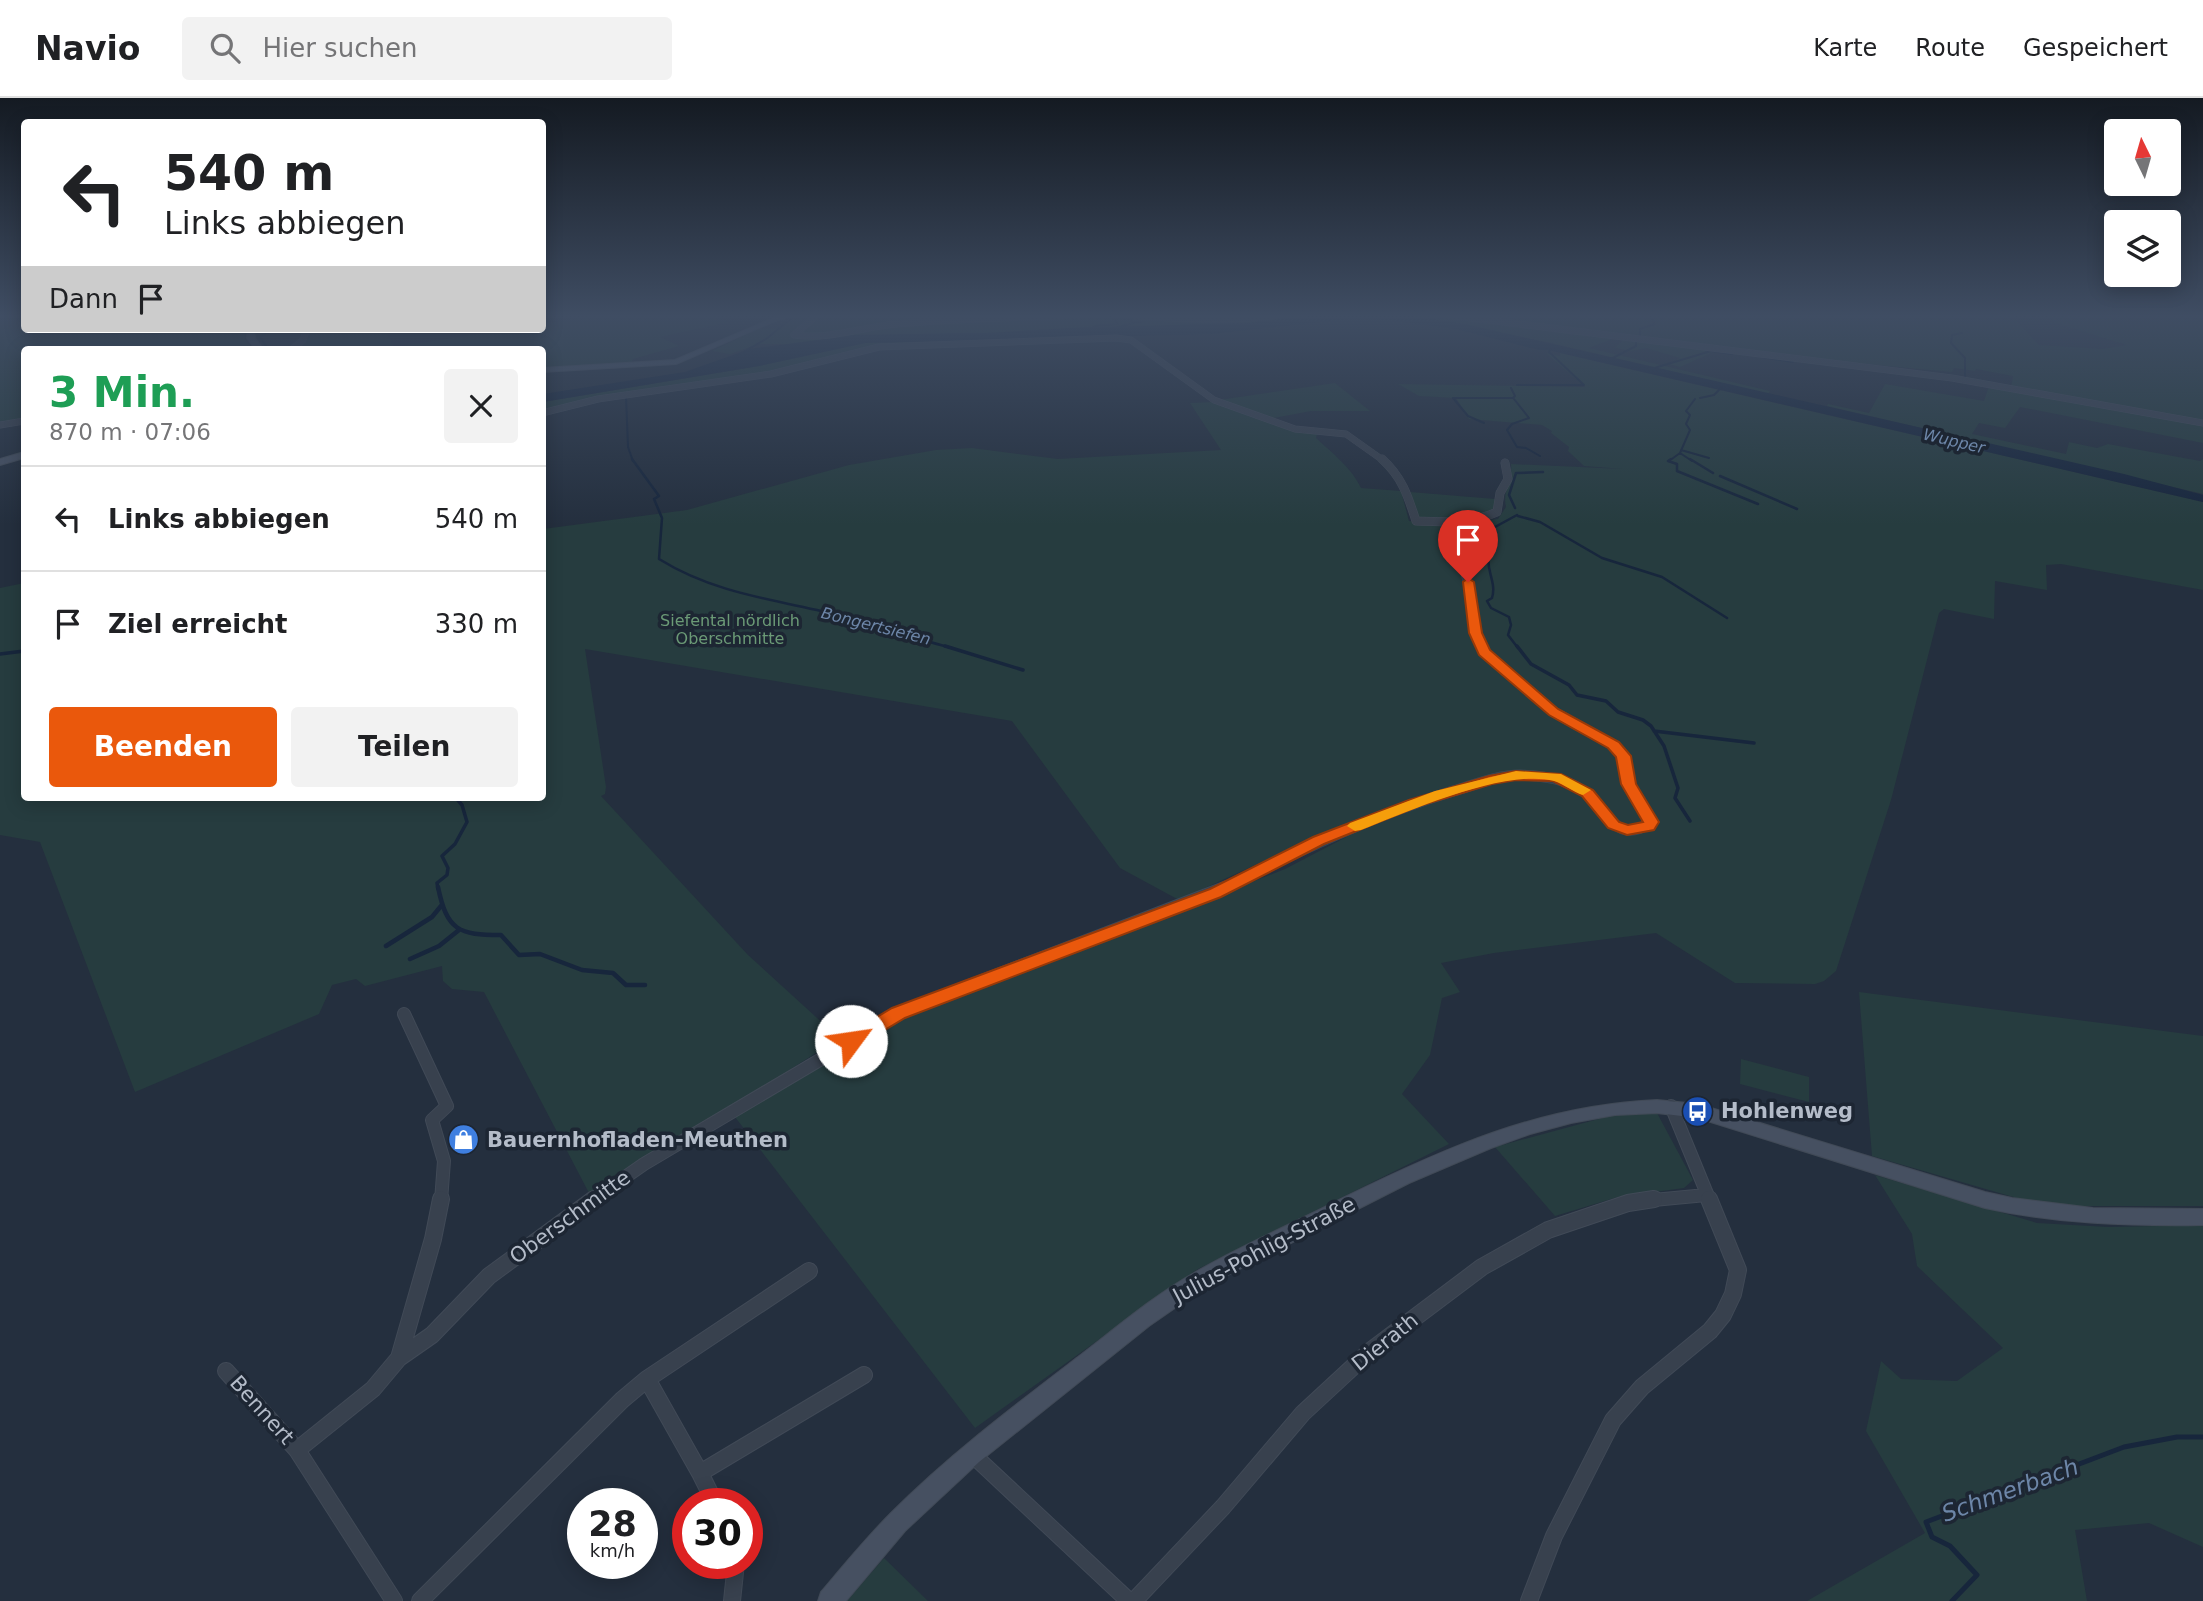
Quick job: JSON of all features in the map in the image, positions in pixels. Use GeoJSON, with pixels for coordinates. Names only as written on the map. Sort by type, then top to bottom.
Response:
{"type":"FeatureCollection","features":[{"type":"Feature","properties":{"kind":"street"},"geometry":{"type":"LineString","coordinates":[[546,412],[629,394],[699,384]]}},
{"type":"Feature","properties":{"kind":"street"},"geometry":{"type":"LineString","coordinates":[[1192,384],[1214,400],[1295,429],[1346,434],[1375,452],[1397,473],[1407,491],[1416,521],[1450,523],[1479,520]]}},
{"type":"Feature","properties":{"kind":"street"},"geometry":{"type":"LineString","coordinates":[[1986,384],[2203,423]]}},
{"type":"Feature","properties":{"kind":"street"},"geometry":{"type":"LineString","coordinates":[[0,425],[21,422]]}},
{"type":"Feature","properties":{"kind":"street"},"geometry":{"type":"LineString","coordinates":[[0,462],[21,456]]}},
{"type":"Feature","properties":{"kind":"street"},"geometry":{"type":"LineString","coordinates":[[1450,523],[1466,529],[1499,509],[1500,493],[1508,479],[1505,463]]}},
{"type":"Feature","properties":{"kind":"street","name":"Oberschmitte"},"geometry":{"type":"LineString","coordinates":[[297,1450],[373,1389],[399,1358],[432,1335],[489,1276],[582,1207],[644,1164],[899,1013],[1216,893],[1318,841],[1440,794],[1516,775],[1556,777],[1587,793],[1613,825],[1627,830],[1648,826],[1652,822],[1628,784],[1623,756],[1614,745],[1553,712],[1479,645],[1465,569],[1456,549],[1466,529]]}},
{"type":"Feature","properties":{"kind":"street","name":"Oberschmitte"},"geometry":{"type":"LineString","coordinates":[[399,1358],[406,1322],[442,1199],[444,1165],[432,1120],[447,1105],[404,1014]]}},
{"type":"Feature","properties":{"kind":"street","name":"Julius-Pohlig-Straße"},"geometry":{"type":"LineString","coordinates":[[830,1601],[906,1514],[1031,1405],[1154,1310],[1201,1279],[1396,1181],[1478,1144],[1519,1131],[1602,1110],[1636,1105],[1671,1106],[1698,1111],[1985,1200],[2032,1211],[2115,1218],[2203,1217]]}},
{"type":"Feature","properties":{"kind":"street"},"geometry":{"type":"LineString","coordinates":[[1529,1601],[1538,1572],[1608,1430],[1625,1404],[1714,1329],[1730,1306],[1738,1269],[1671,1106]]}},
{"type":"Feature","properties":{"kind":"street","name":"Dierath"},"geometry":{"type":"LineString","coordinates":[[972,1455],[1131,1601],[1223,1507],[1303,1413],[1369,1352],[1482,1267],[1548,1230],[1628,1203],[1671,1196],[1706,1195]]}},
{"type":"Feature","properties":{"kind":"street"},"geometry":{"type":"LineString","coordinates":[[420,1601],[622,1400],[647,1379],[809,1271]]}},
{"type":"Feature","properties":{"kind":"street","name":"Bennert"},"geometry":{"type":"LineString","coordinates":[[226,1371],[297,1450]]}},
{"type":"Feature","properties":{"kind":"street"},"geometry":{"type":"LineString","coordinates":[[700,1474],[864,1375]]}},
{"type":"Feature","properties":{"kind":"street"},"geometry":{"type":"LineString","coordinates":[[647,1379],[707,1488]]}},
{"type":"Feature","properties":{"kind":"street"},"geometry":{"type":"LineString","coordinates":[[297,1450],[394,1601]]}},
{"type":"Feature","properties":{"kind":"street"},"geometry":{"type":"LineString","coordinates":[[732,1601],[736,1579]]}},
{"type":"Feature","properties":{"kind":"green space"},"geometry":{"type":"Polygon","coordinates":[[[0,384],[21,384],[21,420],[0,424],[0,384]]]}},
{"type":"Feature","properties":{"kind":"green space"},"geometry":{"type":"Polygon","coordinates":[[[650,384],[699,384],[546,410],[546,402],[650,384]]]}},
{"type":"Feature","properties":{"kind":"green space"},"geometry":{"type":"Polygon","coordinates":[[[1336,384],[1370,411],[1311,411],[1269,419],[1219,400],[1336,384]]]}},
{"type":"Feature","properties":{"kind":"green space","name":"Siefental nördlich Oberschmitte"},"geometry":{"type":"Polygon","coordinates":[[[1398,384],[1585,387],[1582,384],[1694,384],[2203,502],[2203,590],[2061,564],[2046,565],[2047,590],[1995,581],[1994,619],[1944,609],[1939,613],[1891,800],[1836,971],[1824,981],[1815,984],[1735,983],[1656,933],[1494,953],[1441,963],[1460,992],[1442,998],[1430,1055],[1402,1094],[1449,1144],[1198,1269],[975,1428],[735,1117],[900,1020],[1285,869],[1356,832],[1364,819],[1179,900],[1120,868],[1012,721],[585,649],[606,787],[605,794],[601,796],[748,955],[839,1038],[729,1109],[589,1193],[484,992],[452,989],[443,981],[442,966],[365,986],[356,979],[332,985],[319,1014],[135,1092],[40,842],[0,835],[0,588],[21,584],[21,801],[546,801],[546,529],[687,510],[849,465],[936,450],[972,448],[1058,459],[1221,450],[1190,403],[1212,402],[1293,430],[1317,434],[1316,438],[1347,467],[1361,488],[1401,491],[1409,521],[1461,524],[1498,519],[1506,507],[1505,496],[1511,464],[1623,469],[1584,466],[1568,451],[1569,447],[1542,425],[1469,419],[1456,398],[1419,396],[1398,384]]]}},
{"type":"Feature","properties":{"kind":"green space"},"geometry":{"type":"Polygon","coordinates":[[[1726,384],[1741,384],[1770,391],[1768,394],[1726,384]]]}},
{"type":"Feature","properties":{"kind":"green space"},"geometry":{"type":"Polygon","coordinates":[[[1885,384],[1984,401],[1989,386],[2203,424],[2203,443],[2020,407],[2005,428],[1979,423],[1972,434],[2066,454],[2069,442],[2097,448],[2108,444],[2200,461],[2203,459],[2203,494],[1827,406],[1828,404],[1869,413],[1885,384]]]}},
{"type":"Feature","properties":{"kind":"green space"},"geometry":{"type":"Polygon","coordinates":[[[2012,384],[2203,384],[2203,422],[2011,388],[2012,384]]]}},
{"type":"Feature","properties":{"kind":"green space"},"geometry":{"type":"Polygon","coordinates":[[[1410,492],[1495,499],[1496,510],[1477,519],[1419,518],[1410,492]]]}},
{"type":"Feature","properties":{"kind":"green space"},"geometry":{"type":"Polygon","coordinates":[[[1859,992],[2203,1036],[2203,1206],[2044,1206],[1872,1156],[1859,992]]]}},
{"type":"Feature","properties":{"kind":"green space"},"geometry":{"type":"Polygon","coordinates":[[[1741,1059],[1809,1077],[1809,1102],[1740,1084],[1741,1059]]]}},
{"type":"Feature","properties":{"kind":"green space"},"geometry":{"type":"Polygon","coordinates":[[[1657,1113],[1693,1180],[1684,1188],[1618,1197],[1555,1216],[1495,1147],[1617,1114],[1657,1113]]]}},
{"type":"Feature","properties":{"kind":"green space"},"geometry":{"type":"Polygon","coordinates":[[[1875,1175],[2037,1223],[2108,1227],[2203,1225],[2203,1547],[2149,1523],[2075,1530],[2087,1601],[1807,1601],[1925,1533],[1866,1431],[1881,1361],[1901,1379],[1957,1381],[2003,1348],[1917,1266],[1912,1234],[1875,1175]]]}},
{"type":"Feature","properties":{"kind":"green space"},"geometry":{"type":"Polygon","coordinates":[[[884,1558],[928,1601],[847,1601],[884,1558]]]}},
{"type":"Feature","properties":{"kind":"water"},"geometry":{"type":"Polygon","coordinates":[[[607,384],[650,384],[546,402],[546,394],[607,384]]]}},
{"type":"Feature","properties":{"kind":"water","name":"Wupper"},"geometry":{"type":"Polygon","coordinates":[[[1695,384],[1729,384],[2124,474],[2203,495],[2203,502],[1695,384]]]}},
{"type":"Feature","properties":{"kind":"waterway"},"geometry":{"type":"LineString","coordinates":[[1517,385],[1583,384]]}},
{"type":"Feature","properties":{"kind":"waterway"},"geometry":{"type":"LineString","coordinates":[[1700,398],[1714,395],[1722,387]]}},
{"type":"Feature","properties":{"kind":"waterway"},"geometry":{"type":"LineString","coordinates":[[1484,423],[1468,416],[1453,398],[1513,398],[1515,396],[1511,388]]}},
{"type":"Feature","properties":{"kind":"waterway","name":"Bongertsiefen"},"geometry":{"type":"LineString","coordinates":[[626,396],[628,447],[633,460]]}},
{"type":"Feature","properties":{"kind":"waterway"},"geometry":{"type":"LineString","coordinates":[[1514,399],[1529,418],[1512,424],[1507,430],[1517,447],[1526,448],[1540,456]]}},
{"type":"Feature","properties":{"kind":"waterway"},"geometry":{"type":"LineString","coordinates":[[1681,450],[1690,430],[1686,424],[1690,415],[1686,411],[1695,399]]}},
{"type":"Feature","properties":{"kind":"waterway"},"geometry":{"type":"LineString","coordinates":[[1681,450],[1709,458]]}},
{"type":"Feature","properties":{"kind":"waterway"},"geometry":{"type":"LineString","coordinates":[[1669,461],[1680,453]]}},
{"type":"Feature","properties":{"kind":"waterway"},"geometry":{"type":"LineString","coordinates":[[1680,453],[1692,461]]}},
{"type":"Feature","properties":{"kind":"waterway"},"geometry":{"type":"LineString","coordinates":[[1671,459],[1668,461],[1677,464],[1677,471],[1758,504]]}},
{"type":"Feature","properties":{"kind":"waterway"},"geometry":{"type":"LineString","coordinates":[[1690,459],[1713,473]]}},
{"type":"Feature","properties":{"kind":"waterway","name":"Bongertsiefen"},"geometry":{"type":"LineString","coordinates":[[633,460],[659,496],[654,499],[662,518],[659,559],[726,589],[819,610],[952,648]]}},
{"type":"Feature","properties":{"kind":"waterway"},"geometry":{"type":"LineString","coordinates":[[1515,508],[1509,495],[1516,473],[1543,472]]}},
{"type":"Feature","properties":{"kind":"waterway"},"geometry":{"type":"LineString","coordinates":[[1720,476],[1797,509]]}},
{"type":"Feature","properties":{"kind":"waterway"},"geometry":{"type":"LineString","coordinates":[[1517,515],[1484,533],[1483,539],[1486,543],[1482,545],[1483,550],[1489,553],[1488,565],[1493,587],[1492,598],[1487,601],[1491,608],[1509,617],[1511,625],[1508,635],[1518,648]]}},
{"type":"Feature","properties":{"kind":"waterway"},"geometry":{"type":"LineString","coordinates":[[1518,516],[1540,522],[1602,558],[1662,577],[1727,618]]}},
{"type":"Feature","properties":{"kind":"waterway","name":"Bongertsiefen"},"geometry":{"type":"LineString","coordinates":[[945,646],[1023,670]]}},
{"type":"Feature","properties":{"kind":"waterway"},"geometry":{"type":"LineString","coordinates":[[1517,646],[1531,664],[1569,685],[1577,695],[1606,701],[1618,712],[1643,720],[1654,731]]}},
{"type":"Feature","properties":{"kind":"waterway"},"geometry":{"type":"LineString","coordinates":[[0,654],[21,651]]}},
{"type":"Feature","properties":{"kind":"waterway"},"geometry":{"type":"LineString","coordinates":[[1654,731],[1754,743]]}},
{"type":"Feature","properties":{"kind":"waterway"},"geometry":{"type":"LineString","coordinates":[[1654,731],[1664,746],[1678,788],[1675,798],[1690,821]]}},
{"type":"Feature","properties":{"kind":"waterway"},"geometry":{"type":"LineString","coordinates":[[438,889],[437,883],[447,875],[448,868],[442,856],[455,844],[467,822],[459,801]]}},
{"type":"Feature","properties":{"kind":"waterway"},"geometry":{"type":"LineString","coordinates":[[438,887],[446,913],[457,928],[475,934],[501,935],[519,955],[540,954],[582,970],[613,973],[626,985],[645,985]]}},
{"type":"Feature","properties":{"kind":"waterway"},"geometry":{"type":"LineString","coordinates":[[386,946],[432,917],[441,906]]}},
{"type":"Feature","properties":{"kind":"waterway"},"geometry":{"type":"LineString","coordinates":[[410,959],[439,946],[459,930]]}},
{"type":"Feature","properties":{"kind":"waterway","name":"Schmerbach"},"geometry":{"type":"LineString","coordinates":[[1952,1601],[1977,1575],[1950,1546],[1932,1537],[1926,1522],[2124,1447],[2177,1437],[2203,1437]]}},
{"type":"Feature","properties":{"kind":"slow traffic"},"geometry":{"type":"LineString","coordinates":[[1355,826],[1440,794],[1516,775],[1556,777],[1583,790]]}},
{"type":"Feature","properties":{"kind":"place","name":"Hohlenweg"},"geometry":{"type":"Point","coordinates":[1698,1111]}},
{"type":"Feature","properties":{"kind":"place","name":"Bauernhofladen-Meuthen"},"geometry":{"type":"Point","coordinates":[464,1140]}},
{"type":"Feature","properties":{"kind":"route"},"geometry":{"type":"LineString","coordinates":[[851,1041],[899,1013],[1216,893],[1318,841],[1414,803],[1489,780],[1516,775],[1556,777],[1587,793],[1613,825],[1627,830],[1641,830],[1648,826],[1652,822],[1628,784],[1623,756],[1614,745],[1553,712],[1484,652],[1476,633],[1468,582]]}}]}
